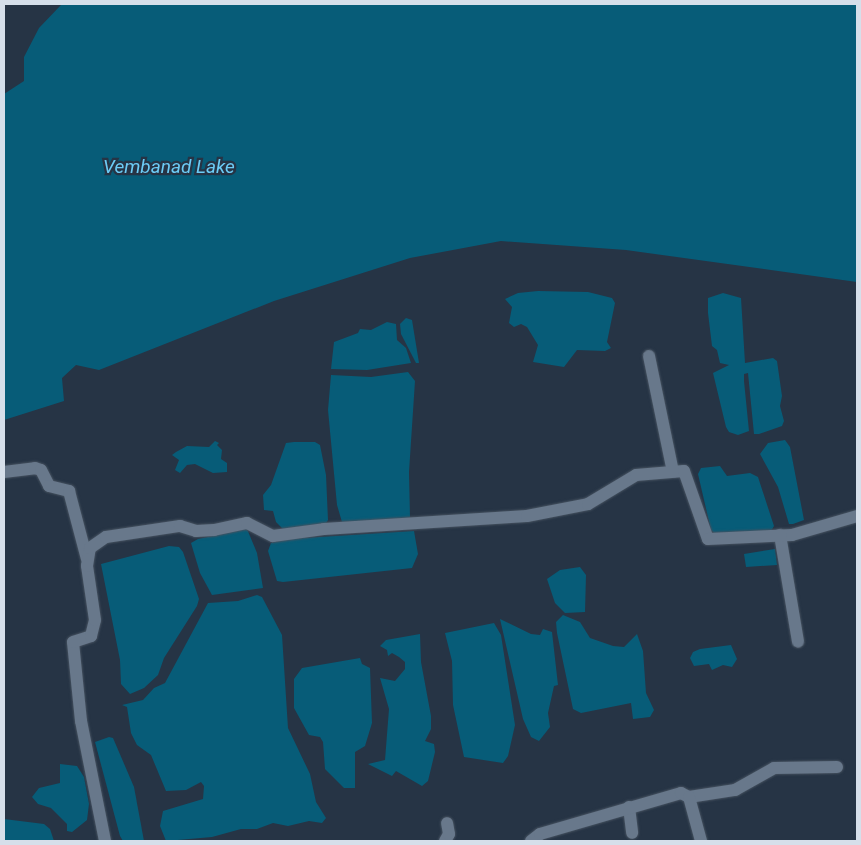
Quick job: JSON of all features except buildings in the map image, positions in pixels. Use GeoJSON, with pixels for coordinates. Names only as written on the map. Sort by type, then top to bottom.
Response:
{"type":"FeatureCollection","features":[{"type":"Feature","properties":{"kind":"street"},"geometry":{"type":"LineString","coordinates":[[649,356],[674,472]]}},
{"type":"Feature","properties":{"kind":"street"},"geometry":{"type":"LineString","coordinates":[[4,472],[34,468],[40,470],[49,486],[69,491],[88,561],[95,620],[91,636],[72,642],[81,721],[105,841]]}},
{"type":"Feature","properties":{"kind":"street"},"geometry":{"type":"LineString","coordinates":[[88,561],[90,548],[106,537],[180,526],[196,531],[247,522],[273,536],[324,529],[527,516],[588,504],[636,475],[684,471],[708,539],[780,535],[857,516]]}},
{"type":"Feature","properties":{"kind":"street"},"geometry":{"type":"LineString","coordinates":[[780,535],[798,641]]}},
{"type":"Feature","properties":{"kind":"street"},"geometry":{"type":"LineString","coordinates":[[531,841],[540,834],[671,794],[681,794],[689,797],[735,790],[774,768],[837,767]]}},
{"type":"Feature","properties":{"kind":"street"},"geometry":{"type":"LineString","coordinates":[[689,797],[700,841]]}},
{"type":"Feature","properties":{"kind":"street"},"geometry":{"type":"LineString","coordinates":[[629,807],[632,834]]}},
{"type":"Feature","properties":{"kind":"street"},"geometry":{"type":"LineString","coordinates":[[445,841],[449,834],[447,823]]}},
{"type":"Feature","properties":{"kind":"water","name":"Vembanad Lake"},"geometry":{"type":"Polygon","coordinates":[[[857,4],[857,282],[626,250],[501,241],[410,258],[274,301],[99,370],[76,365],[62,378],[64,401],[4,420],[4,94],[24,81],[24,57],[39,28],[61,5],[857,4]]]}},
{"type":"Feature","properties":{"kind":"water"},"geometry":{"type":"Polygon","coordinates":[[[538,291],[588,292],[612,298],[615,303],[607,342],[611,348],[605,351],[577,350],[564,367],[533,362],[538,345],[527,327],[521,324],[514,327],[509,323],[512,307],[505,299],[518,293],[538,291]]]}},
{"type":"Feature","properties":{"kind":"water"},"geometry":{"type":"Polygon","coordinates":[[[723,293],[741,298],[745,363],[773,358],[777,361],[782,396],[780,406],[784,421],[782,426],[759,434],[754,434],[748,373],[744,374],[744,381],[749,431],[738,435],[729,432],[726,427],[713,373],[729,365],[720,363],[717,350],[712,346],[708,313],[708,298],[723,293]]]}},
{"type":"Feature","properties":{"kind":"water"},"geometry":{"type":"Polygon","coordinates":[[[406,318],[412,320],[419,363],[416,363],[401,334],[400,324],[406,318]]]}},
{"type":"Feature","properties":{"kind":"water"},"geometry":{"type":"Polygon","coordinates":[[[387,322],[396,324],[397,340],[406,348],[411,363],[367,370],[331,369],[334,342],[358,333],[360,329],[371,330],[387,322]]]}},
{"type":"Feature","properties":{"kind":"water"},"geometry":{"type":"Polygon","coordinates":[[[408,372],[415,381],[409,472],[410,517],[405,521],[342,522],[337,505],[328,410],[331,375],[371,377],[408,372]]]}},
{"type":"Feature","properties":{"kind":"water"},"geometry":{"type":"Polygon","coordinates":[[[785,440],[790,447],[804,520],[793,524],[789,524],[778,487],[760,454],[768,443],[785,440]]]}},
{"type":"Feature","properties":{"kind":"water"},"geometry":{"type":"Polygon","coordinates":[[[215,441],[219,443],[217,445],[222,450],[221,459],[227,463],[227,472],[213,473],[195,464],[187,465],[180,473],[175,470],[179,460],[172,455],[176,452],[187,446],[209,447],[215,441]]]}},
{"type":"Feature","properties":{"kind":"water"},"geometry":{"type":"Polygon","coordinates":[[[315,442],[320,445],[326,475],[328,520],[326,523],[283,529],[276,522],[273,511],[264,510],[263,495],[271,485],[286,443],[315,442]]]}},
{"type":"Feature","properties":{"kind":"water"},"geometry":{"type":"Polygon","coordinates":[[[720,466],[727,476],[750,473],[758,477],[774,526],[771,531],[715,534],[711,530],[698,474],[701,468],[720,466]]]}},
{"type":"Feature","properties":{"kind":"water"},"geometry":{"type":"Polygon","coordinates":[[[247,529],[257,553],[263,588],[212,595],[200,573],[191,543],[198,539],[247,529]]]}},
{"type":"Feature","properties":{"kind":"water"},"geometry":{"type":"Polygon","coordinates":[[[414,531],[418,554],[412,568],[283,582],[277,581],[268,551],[271,543],[288,539],[414,531]]]}},
{"type":"Feature","properties":{"kind":"water"},"geometry":{"type":"Polygon","coordinates":[[[169,546],[179,547],[183,552],[199,599],[197,606],[164,658],[158,675],[144,688],[130,694],[121,684],[120,660],[101,564],[169,546]]]}},
{"type":"Feature","properties":{"kind":"water"},"geometry":{"type":"Polygon","coordinates":[[[775,549],[777,565],[746,567],[744,554],[775,549]]]}},
{"type":"Feature","properties":{"kind":"water"},"geometry":{"type":"Polygon","coordinates":[[[580,567],[586,575],[585,612],[565,613],[555,603],[547,579],[560,570],[580,567]]]}},
{"type":"Feature","properties":{"kind":"water"},"geometry":{"type":"Polygon","coordinates":[[[257,595],[262,597],[282,635],[288,728],[310,774],[316,802],[326,818],[322,823],[309,821],[288,826],[273,823],[257,829],[241,829],[212,837],[166,841],[160,826],[163,811],[203,799],[204,786],[201,782],[186,790],[166,791],[151,755],[137,745],[131,733],[127,707],[122,705],[143,700],[154,688],[165,683],[208,603],[238,601],[257,595]]]}},
{"type":"Feature","properties":{"kind":"water"},"geometry":{"type":"Polygon","coordinates":[[[563,615],[580,622],[590,638],[613,646],[624,647],[637,634],[643,651],[646,693],[654,710],[650,717],[633,719],[631,703],[581,713],[573,709],[557,633],[556,622],[563,615]]]}},
{"type":"Feature","properties":{"kind":"water"},"geometry":{"type":"Polygon","coordinates":[[[500,619],[531,634],[540,635],[543,629],[552,632],[558,685],[554,686],[548,713],[550,727],[539,741],[531,737],[523,719],[500,619]]]}},
{"type":"Feature","properties":{"kind":"water"},"geometry":{"type":"Polygon","coordinates":[[[494,623],[501,635],[515,725],[508,756],[503,763],[464,757],[453,705],[452,661],[445,633],[494,623]]]}},
{"type":"Feature","properties":{"kind":"water"},"geometry":{"type":"Polygon","coordinates":[[[420,634],[421,662],[431,716],[431,729],[425,741],[434,744],[435,752],[428,781],[422,786],[396,771],[392,776],[368,764],[385,760],[389,709],[380,678],[395,681],[405,669],[405,662],[392,653],[388,656],[387,650],[380,646],[386,640],[420,634]]]}},
{"type":"Feature","properties":{"kind":"water"},"geometry":{"type":"Polygon","coordinates":[[[731,645],[737,659],[732,667],[723,665],[712,670],[709,664],[694,666],[690,658],[693,652],[700,649],[731,645]]]}},
{"type":"Feature","properties":{"kind":"water"},"geometry":{"type":"Polygon","coordinates":[[[360,658],[362,664],[370,668],[372,723],[365,746],[355,752],[355,788],[344,788],[325,769],[323,742],[320,737],[309,735],[294,708],[294,679],[302,668],[360,658]]]}},
{"type":"Feature","properties":{"kind":"water"},"geometry":{"type":"Polygon","coordinates":[[[109,737],[113,738],[134,787],[144,841],[123,841],[120,836],[95,742],[109,737]]]}},
{"type":"Feature","properties":{"kind":"water"},"geometry":{"type":"Polygon","coordinates":[[[60,764],[77,766],[84,777],[89,804],[87,820],[72,832],[67,831],[67,824],[51,808],[38,804],[32,797],[39,788],[60,783],[60,764]]]}},
{"type":"Feature","properties":{"kind":"water"},"geometry":{"type":"Polygon","coordinates":[[[4,819],[44,824],[50,829],[54,841],[4,841],[4,819]]]}}]}
